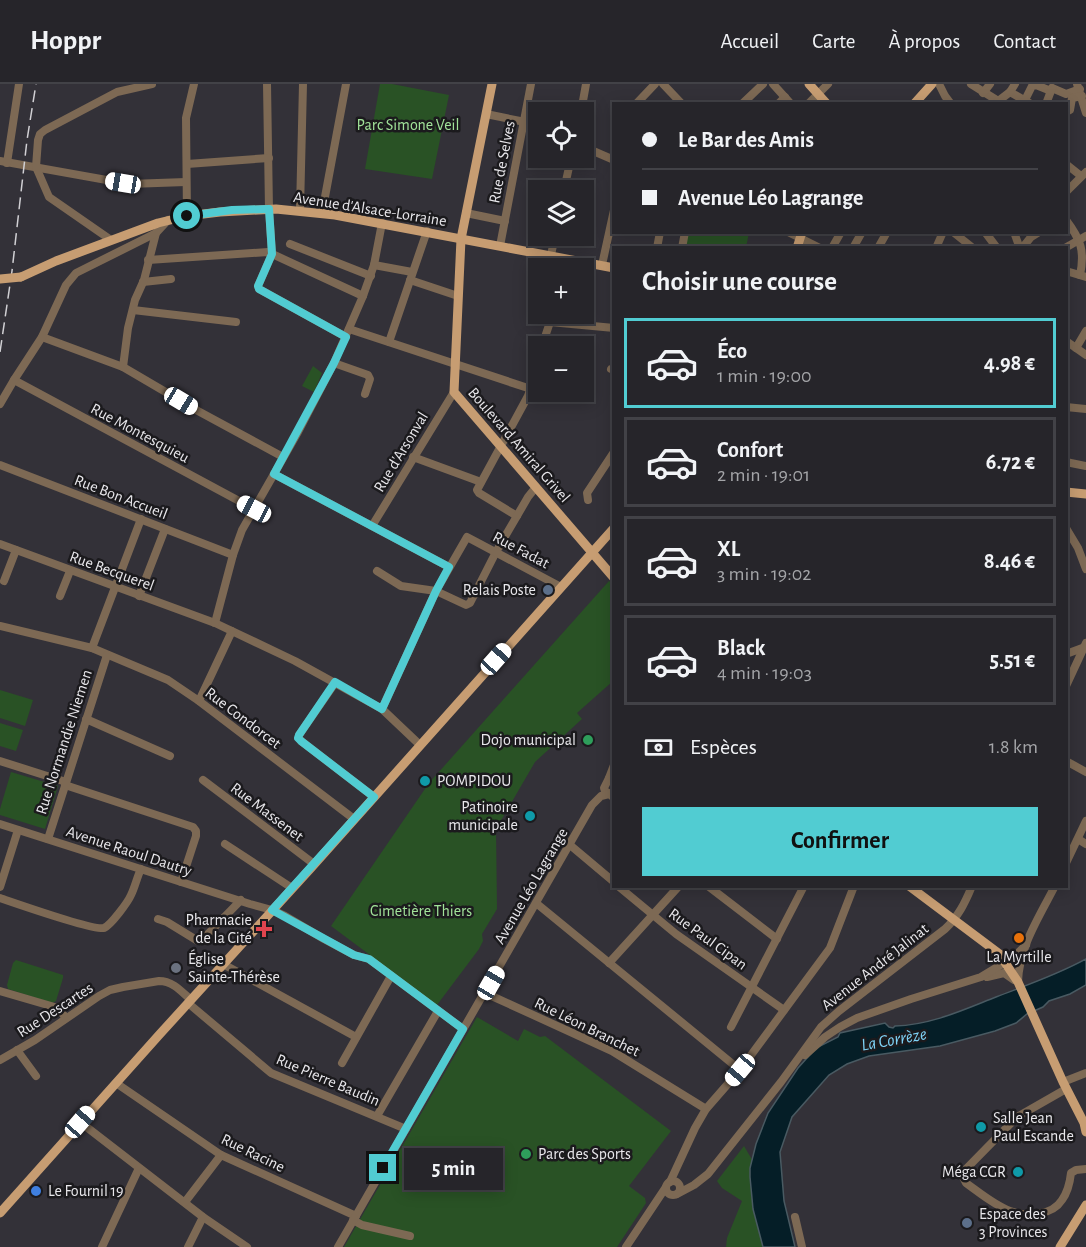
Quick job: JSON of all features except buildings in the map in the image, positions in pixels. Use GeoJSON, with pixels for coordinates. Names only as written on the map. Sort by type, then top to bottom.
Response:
{"type":"FeatureCollection","features":[{"type":"Feature","properties":{"kind":"main road","name":"Boulevard Amiral Grivel"},"geometry":{"type":"LineString","coordinates":[[492,84],[461,239],[454,392],[612,576]]}},
{"type":"Feature","properties":{"kind":"main road"},"geometry":{"type":"LineString","coordinates":[[809,84],[825,102]]}},
{"type":"Feature","properties":{"kind":"main road"},"geometry":{"type":"LineString","coordinates":[[916,102],[930,85]]}},
{"type":"Feature","properties":{"kind":"main road","name":"Avenue d'Alsace-Lorraine"},"geometry":{"type":"LineString","coordinates":[[0,279],[21,277],[56,261],[168,220],[232,210],[300,210],[322,213],[427,231],[558,258]]}},
{"type":"Feature","properties":{"kind":"main road","name":"Avenue d'Alsace-Lorraine"},"geometry":{"type":"LineString","coordinates":[[594,265],[612,267]]}},
{"type":"Feature","properties":{"kind":"main road"},"geometry":{"type":"LineString","coordinates":[[1068,492],[1086,494]]}},
{"type":"Feature","properties":{"kind":"main road"},"geometry":{"type":"LineString","coordinates":[[0,1213],[612,529]]}},
{"type":"Feature","properties":{"kind":"main road"},"geometry":{"type":"LineString","coordinates":[[912,888],[1004,959],[1018,982],[1085,1127]]}},
{"type":"Feature","properties":{"kind":"main road"},"geometry":{"type":"LineString","coordinates":[[1060,1247],[1086,1205]]}},
{"type":"Feature","properties":{"kind":"main road"},"geometry":{"type":"LineString","coordinates":[[1067,1247],[1086,1216]]}},
{"type":"Feature","properties":{"kind":"street"},"geometry":{"type":"LineString","coordinates":[[19,84],[4,162],[129,184],[186,182]]}},
{"type":"Feature","properties":{"kind":"street"},"geometry":{"type":"LineString","coordinates":[[111,240],[49,197],[36,167],[38,140],[40,134],[45,130],[117,92],[152,84]]}},
{"type":"Feature","properties":{"kind":"street"},"geometry":{"type":"LineString","coordinates":[[187,216],[186,118],[194,84]]}},
{"type":"Feature","properties":{"kind":"street"},"geometry":{"type":"LineString","coordinates":[[267,84],[272,254],[258,286],[261,291],[347,333],[389,342],[528,388]]}},
{"type":"Feature","properties":{"kind":"street"},"geometry":{"type":"LineString","coordinates":[[300,210],[303,84]]}},
{"type":"Feature","properties":{"kind":"street"},"geometry":{"type":"LineString","coordinates":[[322,213],[346,84]]}},
{"type":"Feature","properties":{"kind":"street","name":"Rue de Selves"},"geometry":{"type":"LineString","coordinates":[[500,246],[531,84]]}},
{"type":"Feature","properties":{"kind":"street"},"geometry":{"type":"LineString","coordinates":[[583,102],[586,84]]}},
{"type":"Feature","properties":{"kind":"street"},"geometry":{"type":"LineString","coordinates":[[638,102],[656,84]]}},
{"type":"Feature","properties":{"kind":"street"},"geometry":{"type":"LineString","coordinates":[[663,84],[680,102]]}},
{"type":"Feature","properties":{"kind":"street"},"geometry":{"type":"LineString","coordinates":[[744,102],[763,84]]}},
{"type":"Feature","properties":{"kind":"street"},"geometry":{"type":"LineString","coordinates":[[773,84],[788,100]]}},
{"type":"Feature","properties":{"kind":"street"},"geometry":{"type":"LineString","coordinates":[[810,102],[828,84]]}},
{"type":"Feature","properties":{"kind":"street"},"geometry":{"type":"LineString","coordinates":[[939,84],[950,102]]}},
{"type":"Feature","properties":{"kind":"street"},"geometry":{"type":"LineString","coordinates":[[971,84],[999,102],[1015,84]]}},
{"type":"Feature","properties":{"kind":"street"},"geometry":{"type":"LineString","coordinates":[[983,93],[990,84]]}},
{"type":"Feature","properties":{"kind":"street"},"geometry":{"type":"LineString","coordinates":[[930,85],[945,96]]}},
{"type":"Feature","properties":{"kind":"street"},"geometry":{"type":"LineString","coordinates":[[1010,92],[1028,102],[1032,86],[1036,85],[1066,94],[1080,90]]}},
{"type":"Feature","properties":{"kind":"street"},"geometry":{"type":"LineString","coordinates":[[1068,111],[1072,98],[1080,90]]}},
{"type":"Feature","properties":{"kind":"street"},"geometry":{"type":"LineString","coordinates":[[1080,90],[1086,113]]}},
{"type":"Feature","properties":{"kind":"street"},"geometry":{"type":"LineString","coordinates":[[486,114],[528,124]]}},
{"type":"Feature","properties":{"kind":"street"},"geometry":{"type":"LineString","coordinates":[[594,151],[612,159]]}},
{"type":"Feature","properties":{"kind":"street"},"geometry":{"type":"LineString","coordinates":[[187,164],[269,158]]}},
{"type":"Feature","properties":{"kind":"street"},"geometry":{"type":"LineString","coordinates":[[1068,165],[1083,174],[1068,190]]}},
{"type":"Feature","properties":{"kind":"street"},"geometry":{"type":"LineString","coordinates":[[466,213],[505,221]]}},
{"type":"Feature","properties":{"kind":"street"},"geometry":{"type":"LineString","coordinates":[[0,404],[42,337],[66,285],[76,273],[156,233],[168,220]]}},
{"type":"Feature","properties":{"kind":"street"},"geometry":{"type":"LineString","coordinates":[[603,265],[612,220]]}},
{"type":"Feature","properties":{"kind":"street"},"geometry":{"type":"LineString","coordinates":[[1068,222],[1083,238],[1083,276],[1068,272]]}},
{"type":"Feature","properties":{"kind":"street"},"geometry":{"type":"LineString","coordinates":[[215,622],[233,555],[243,530],[334,363],[363,296],[374,265],[382,223]]}},
{"type":"Feature","properties":{"kind":"street"},"geometry":{"type":"LineString","coordinates":[[389,342],[427,231]]}},
{"type":"Feature","properties":{"kind":"street"},"geometry":{"type":"LineString","coordinates":[[123,367],[128,328],[156,233]]}},
{"type":"Feature","properties":{"kind":"street"},"geometry":{"type":"LineString","coordinates":[[800,234],[817,246]]}},
{"type":"Feature","properties":{"kind":"street"},"geometry":{"type":"LineString","coordinates":[[1021,246],[1036,234]]}},
{"type":"Feature","properties":{"kind":"street"},"geometry":{"type":"LineString","coordinates":[[1068,246],[1083,238]]}},
{"type":"Feature","properties":{"kind":"street"},"geometry":{"type":"LineString","coordinates":[[290,244],[371,276]]}},
{"type":"Feature","properties":{"kind":"street"},"geometry":{"type":"LineString","coordinates":[[551,255],[553,246]]}},
{"type":"Feature","properties":{"kind":"street"},"geometry":{"type":"LineString","coordinates":[[148,260],[268,252],[363,296]]}},
{"type":"Feature","properties":{"kind":"street"},"geometry":{"type":"LineString","coordinates":[[374,265],[411,276],[458,296]]}},
{"type":"Feature","properties":{"kind":"street"},"geometry":{"type":"LineString","coordinates":[[143,282],[171,279]]}},
{"type":"Feature","properties":{"kind":"street"},"geometry":{"type":"LineString","coordinates":[[133,310],[236,322]]}},
{"type":"Feature","properties":{"kind":"street"},"geometry":{"type":"LineString","coordinates":[[592,324],[612,328]]}},
{"type":"Feature","properties":{"kind":"street"},"geometry":{"type":"LineString","coordinates":[[1076,348],[1086,331]]}},
{"type":"Feature","properties":{"kind":"street"},"geometry":{"type":"LineString","coordinates":[[42,337],[123,367],[283,457]]}},
{"type":"Feature","properties":{"kind":"street"},"geometry":{"type":"LineString","coordinates":[[1068,342],[1086,355]]}},
{"type":"Feature","properties":{"kind":"street"},"geometry":{"type":"LineString","coordinates":[[334,363],[368,375],[370,379],[365,394]]}},
{"type":"Feature","properties":{"kind":"street","name":"Rue Montesquieu"},"geometry":{"type":"LineString","coordinates":[[14,380],[254,509]]}},
{"type":"Feature","properties":{"kind":"street","name":"Rue d'Arsonval"},"geometry":{"type":"LineString","coordinates":[[372,526],[454,392]]}},
{"type":"Feature","properties":{"kind":"street"},"geometry":{"type":"LineString","coordinates":[[517,516],[477,490],[528,395]]}},
{"type":"Feature","properties":{"kind":"street"},"geometry":{"type":"LineString","coordinates":[[1068,407],[1086,409]]}},
{"type":"Feature","properties":{"kind":"street"},"geometry":{"type":"LineString","coordinates":[[588,500],[587,493],[612,455]]}},
{"type":"Feature","properties":{"kind":"street"},"geometry":{"type":"LineString","coordinates":[[413,457],[481,482]]}},
{"type":"Feature","properties":{"kind":"street"},"geometry":{"type":"LineString","coordinates":[[1068,462],[1086,466]]}},
{"type":"Feature","properties":{"kind":"street","name":"Rue Bon Accueil"},"geometry":{"type":"LineString","coordinates":[[0,465],[233,555]]}},
{"type":"Feature","properties":{"kind":"street"},"geometry":{"type":"LineString","coordinates":[[274,474],[449,567],[382,709]]}},
{"type":"Feature","properties":{"kind":"street"},"geometry":{"type":"LineString","coordinates":[[377,571],[401,586],[436,591],[466,605],[470,603],[496,552],[536,487]]}},
{"type":"Feature","properties":{"kind":"street"},"geometry":{"type":"LineString","coordinates":[[92,648],[141,519]]}},
{"type":"Feature","properties":{"kind":"street"},"geometry":{"type":"LineString","coordinates":[[139,596],[165,528]]}},
{"type":"Feature","properties":{"kind":"street"},"geometry":{"type":"LineString","coordinates":[[1068,530],[1082,547],[1086,568]]}},
{"type":"Feature","properties":{"kind":"street","name":"Rue Fadat"},"geometry":{"type":"LineString","coordinates":[[449,567],[467,537],[561,587]]}},
{"type":"Feature","properties":{"kind":"street","name":"Rue Becquerel"},"geometry":{"type":"LineString","coordinates":[[0,544],[215,622],[335,682],[382,709],[420,745]]}},
{"type":"Feature","properties":{"kind":"street"},"geometry":{"type":"LineString","coordinates":[[4,581],[16,550]]}},
{"type":"Feature","properties":{"kind":"street"},"geometry":{"type":"LineString","coordinates":[[60,596],[70,571]]}},
{"type":"Feature","properties":{"kind":"street","name":"Rue Condorcet"},"geometry":{"type":"LineString","coordinates":[[0,626],[92,648],[168,680],[354,819]]}},
{"type":"Feature","properties":{"kind":"street"},"geometry":{"type":"LineString","coordinates":[[199,701],[232,631]]}},
{"type":"Feature","properties":{"kind":"street"},"geometry":{"type":"LineString","coordinates":[[1068,653],[1085,645]]}},
{"type":"Feature","properties":{"kind":"street"},"geometry":{"type":"LineString","coordinates":[[1068,682],[1085,645]]}},
{"type":"Feature","properties":{"kind":"street","name":"Rue Normandie Niemen"},"geometry":{"type":"LineString","coordinates":[[48,838],[107,655]]}},
{"type":"Feature","properties":{"kind":"street"},"geometry":{"type":"LineString","coordinates":[[335,682],[298,738],[374,797]]}},
{"type":"Feature","properties":{"kind":"street"},"geometry":{"type":"LineString","coordinates":[[86,719],[170,756]]}},
{"type":"Feature","properties":{"kind":"street"},"geometry":{"type":"LineString","coordinates":[[0,761],[193,827],[196,836],[182,878]]}},
{"type":"Feature","properties":{"kind":"street"},"geometry":{"type":"LineString","coordinates":[[1068,762],[1086,772]]}},
{"type":"Feature","properties":{"kind":"street","name":"Avenue Léo Lagrange"},"geometry":{"type":"LineString","coordinates":[[338,1247],[570,845],[595,796],[610,793],[611,777]]}},
{"type":"Feature","properties":{"kind":"street","name":"Rue Massenet"},"geometry":{"type":"LineString","coordinates":[[203,780],[314,864]]}},
{"type":"Feature","properties":{"kind":"street"},"geometry":{"type":"LineString","coordinates":[[1068,857],[1086,821]]}},
{"type":"Feature","properties":{"kind":"street","name":"Avenue Raoul Dautry"},"geometry":{"type":"LineString","coordinates":[[0,824],[141,869],[182,878],[272,910],[354,955],[369,959],[463,1029]]}},
{"type":"Feature","properties":{"kind":"street"},"geometry":{"type":"LineString","coordinates":[[1,885],[18,830]]}},
{"type":"Feature","properties":{"kind":"street"},"geometry":{"type":"LineString","coordinates":[[1078,839],[1086,844]]}},
{"type":"Feature","properties":{"kind":"street"},"geometry":{"type":"LineString","coordinates":[[225,844],[292,888]]}},
{"type":"Feature","properties":{"kind":"street"},"geometry":{"type":"LineString","coordinates":[[570,845],[612,880]]}},
{"type":"Feature","properties":{"kind":"street"},"geometry":{"type":"LineString","coordinates":[[0,898],[71,921],[104,928],[130,897],[141,869]]}},
{"type":"Feature","properties":{"kind":"street","name":"Rue Paul Cipan"},"geometry":{"type":"LineString","coordinates":[[620,888],[653,916],[784,1010]]}},
{"type":"Feature","properties":{"kind":"street"},"geometry":{"type":"LineString","coordinates":[[609,963],[677,888]]}},
{"type":"Feature","properties":{"kind":"street"},"geometry":{"type":"LineString","coordinates":[[711,888],[777,939]]}},
{"type":"Feature","properties":{"kind":"street"},"geometry":{"type":"LineString","coordinates":[[731,1027],[803,888]]}},
{"type":"Feature","properties":{"kind":"street"},"geometry":{"type":"LineString","coordinates":[[671,1184],[679,1190],[674,1194],[667,1191],[706,1109],[740,1070],[830,948],[853,888]]}},
{"type":"Feature","properties":{"kind":"street"},"geometry":{"type":"LineString","coordinates":[[954,921],[971,888]]}},
{"type":"Feature","properties":{"kind":"street"},"geometry":{"type":"LineString","coordinates":[[1018,982],[1018,968],[1026,945],[1054,888]]}},
{"type":"Feature","properties":{"kind":"street"},"geometry":{"type":"LineString","coordinates":[[158,919],[198,941],[204,939],[241,900]]}},
{"type":"Feature","properties":{"kind":"street"},"geometry":{"type":"LineString","coordinates":[[536,903],[740,1070]]}},
{"type":"Feature","properties":{"kind":"street","name":"Avenue Raoul Dautry"},"geometry":{"type":"LineString","coordinates":[[250,904],[263,921]]}},
{"type":"Feature","properties":{"kind":"street","name":"Avenue André Jalinat"},"geometry":{"type":"LineString","coordinates":[[651,1211],[674,1194],[703,1178],[830,1018],[954,921]]}},
{"type":"Feature","properties":{"kind":"street","name":"Avenue André Jalinat"},"geometry":{"type":"LineString","coordinates":[[981,977],[1004,959],[1020,952],[1026,945]]}},
{"type":"Feature","properties":{"kind":"street"},"geometry":{"type":"LineString","coordinates":[[224,964],[357,1037]]}},
{"type":"Feature","properties":{"kind":"street","name":"Avenue André Jalinat"},"geometry":{"type":"LineString","coordinates":[[795,1064],[825,1037],[857,1018],[981,977],[1004,973],[1018,982]]}},
{"type":"Feature","properties":{"kind":"street"},"geometry":{"type":"LineString","coordinates":[[342,1063],[391,976]]}},
{"type":"Feature","properties":{"kind":"street","name":"Rue Descartes"},"geometry":{"type":"LineString","coordinates":[[0,1060],[110,990],[165,981],[176,986],[190,1002]]}},
{"type":"Feature","properties":{"kind":"street"},"geometry":{"type":"LineString","coordinates":[[0,991],[58,1008],[66,1018]]}},
{"type":"Feature","properties":{"kind":"street","name":"Rue Léon Branchet"},"geometry":{"type":"LineString","coordinates":[[485,993],[612,1051],[706,1109]]}},
{"type":"Feature","properties":{"kind":"street","name":"Rue Pierre Baudin"},"geometry":{"type":"LineString","coordinates":[[190,1002],[271,1073],[406,1129]]}},
{"type":"Feature","properties":{"kind":"street"},"geometry":{"type":"LineString","coordinates":[[377,1116],[438,1011]]}},
{"type":"Feature","properties":{"kind":"street"},"geometry":{"type":"LineString","coordinates":[[17,1050],[36,1076]]}},
{"type":"Feature","properties":{"kind":"street"},"geometry":{"type":"LineString","coordinates":[[1086,1073],[1017,1116],[962,1175],[966,1183],[1007,1210],[1025,1215],[1045,1212],[1057,1206],[1062,1200],[1072,1172],[1086,1169]]}},
{"type":"Feature","properties":{"kind":"street","name":"Rue Racine"},"geometry":{"type":"LineString","coordinates":[[116,1083],[221,1155],[355,1218],[362,1225],[410,1236]]}},
{"type":"Feature","properties":{"kind":"street"},"geometry":{"type":"LineString","coordinates":[[80,1122],[203,1217],[247,1247]]}},
{"type":"Feature","properties":{"kind":"street"},"geometry":{"type":"LineString","coordinates":[[185,1203],[221,1155]]}},
{"type":"Feature","properties":{"kind":"street"},"geometry":{"type":"LineString","coordinates":[[102,1247],[139,1168]]}},
{"type":"Feature","properties":{"kind":"street","name":"Avenue André Jalinat"},"geometry":{"type":"LineString","coordinates":[[671,1184],[685,1185],[710,1170]]}},
{"type":"Feature","properties":{"kind":"street"},"geometry":{"type":"LineString","coordinates":[[1070,1177],[1077,1173],[1086,1175]]}},
{"type":"Feature","properties":{"kind":"street"},"geometry":{"type":"LineString","coordinates":[[626,1247],[651,1208],[671,1184]]}},
{"type":"Feature","properties":{"kind":"street"},"geometry":{"type":"LineString","coordinates":[[188,1247],[203,1217]]}},
{"type":"Feature","properties":{"kind":"street"},"geometry":{"type":"LineString","coordinates":[[795,1217],[802,1247]]}},
{"type":"Feature","properties":{"kind":"green space","name":"Parc Simone Veil"},"geometry":{"type":"Polygon","coordinates":[[[380,84],[392,84],[449,95],[432,179],[365,169],[380,84]]]}},
{"type":"Feature","properties":{"kind":"green space"},"geometry":{"type":"Polygon","coordinates":[[[688,234],[749,234],[746,246],[685,246],[688,234]]]}},
{"type":"Feature","properties":{"kind":"green space"},"geometry":{"type":"Polygon","coordinates":[[[313,366],[322,373],[314,392],[302,386],[313,366]]]}},
{"type":"Feature","properties":{"kind":"green space","name":"Cimetière Thiers"},"geometry":{"type":"Polygon","coordinates":[[[609,581],[612,584],[612,682],[577,713],[582,719],[535,762],[496,829],[497,909],[482,934],[483,941],[479,949],[437,1005],[331,926],[429,783],[609,581]]]}},
{"type":"Feature","properties":{"kind":"green space"},"geometry":{"type":"Polygon","coordinates":[[[0,690],[33,700],[25,726],[0,718],[0,690]]]}},
{"type":"Feature","properties":{"kind":"green space"},"geometry":{"type":"Polygon","coordinates":[[[0,723],[23,730],[16,751],[0,746],[0,723]]]}},
{"type":"Feature","properties":{"kind":"green space"},"geometry":{"type":"Polygon","coordinates":[[[11,772],[58,786],[45,829],[0,815],[11,772]]]}},
{"type":"Feature","properties":{"kind":"green space"},"geometry":{"type":"Polygon","coordinates":[[[16,960],[63,975],[56,1001],[52,1003],[8,989],[13,963],[16,960]]]}},
{"type":"Feature","properties":{"kind":"green space","name":"Parc des Sports"},"geometry":{"type":"Polygon","coordinates":[[[477,1017],[518,1041],[524,1029],[540,1037],[545,1036],[671,1131],[629,1186],[645,1198],[646,1203],[617,1247],[344,1247],[477,1017]]]}},
{"type":"Feature","properties":{"kind":"green space"},"geometry":{"type":"Polygon","coordinates":[[[744,1146],[764,1180],[764,1247],[726,1247],[727,1238],[742,1201],[722,1188],[717,1181],[744,1146]]]}},
{"type":"Feature","properties":{"kind":"water","name":"La Corrèze"},"geometry":{"type":"Polygon","coordinates":[[[1086,959],[1086,985],[1070,994],[1049,1001],[1016,1023],[940,1046],[869,1056],[847,1064],[829,1075],[792,1117],[780,1152],[784,1201],[795,1247],[763,1247],[753,1209],[750,1177],[756,1144],[768,1113],[798,1068],[816,1048],[838,1037],[840,1033],[885,1023],[893,1028],[947,1016],[1064,970],[1086,959]]]}},
{"type":"Feature","properties":{"kind":"railway"},"geometry":{"type":"LineString","coordinates":[[0,352],[36,84]]}},
{"type":"Feature","properties":{"kind":"place","name":"Relais Poste"},"geometry":{"type":"Point","coordinates":[548,590]}},
{"type":"Feature","properties":{"kind":"place","name":"Dojo municipal"},"geometry":{"type":"Point","coordinates":[588,740]}},
{"type":"Feature","properties":{"kind":"place","name":"POMPIDOU"},"geometry":{"type":"Point","coordinates":[425,781]}},
{"type":"Feature","properties":{"kind":"place","name":"Patinoire municipale"},"geometry":{"type":"Point","coordinates":[530,816]}},
{"type":"Feature","properties":{"kind":"place","name":"Pharmacie de la Cité"},"geometry":{"type":"Point","coordinates":[264,929]}},
{"type":"Feature","properties":{"kind":"place","name":"La Myrtille"},"geometry":{"type":"Point","coordinates":[1019,938]}},
{"type":"Feature","properties":{"kind":"place","name":"Église Sainte-Thérèse"},"geometry":{"type":"Point","coordinates":[176,968]}},
{"type":"Feature","properties":{"kind":"place","name":"Salle Jean Paul Escande"},"geometry":{"type":"Point","coordinates":[981,1127]}},
{"type":"Feature","properties":{"kind":"place","name":"Parc des Sports"},"geometry":{"type":"Point","coordinates":[526,1154]}},
{"type":"Feature","properties":{"kind":"place","name":"Méga CGR"},"geometry":{"type":"Point","coordinates":[1018,1172]}},
{"type":"Feature","properties":{"kind":"place","name":"Le Fournil 19"},"geometry":{"type":"Point","coordinates":[36,1191]}},
{"type":"Feature","properties":{"kind":"place","name":"Espace des 3 Provinces"},"geometry":{"type":"Point","coordinates":[967,1223]}},
{"type":"Feature","properties":{"kind":"route"},"geometry":{"type":"LineString","coordinates":[[187,216],[232,210],[269,209],[272,254],[258,286],[259,289],[346,337],[274,474],[449,567],[382,709],[335,682],[299,735],[298,738],[301,741],[374,797],[272,910],[354,955],[369,959],[463,1029],[383,1168]]}}]}
